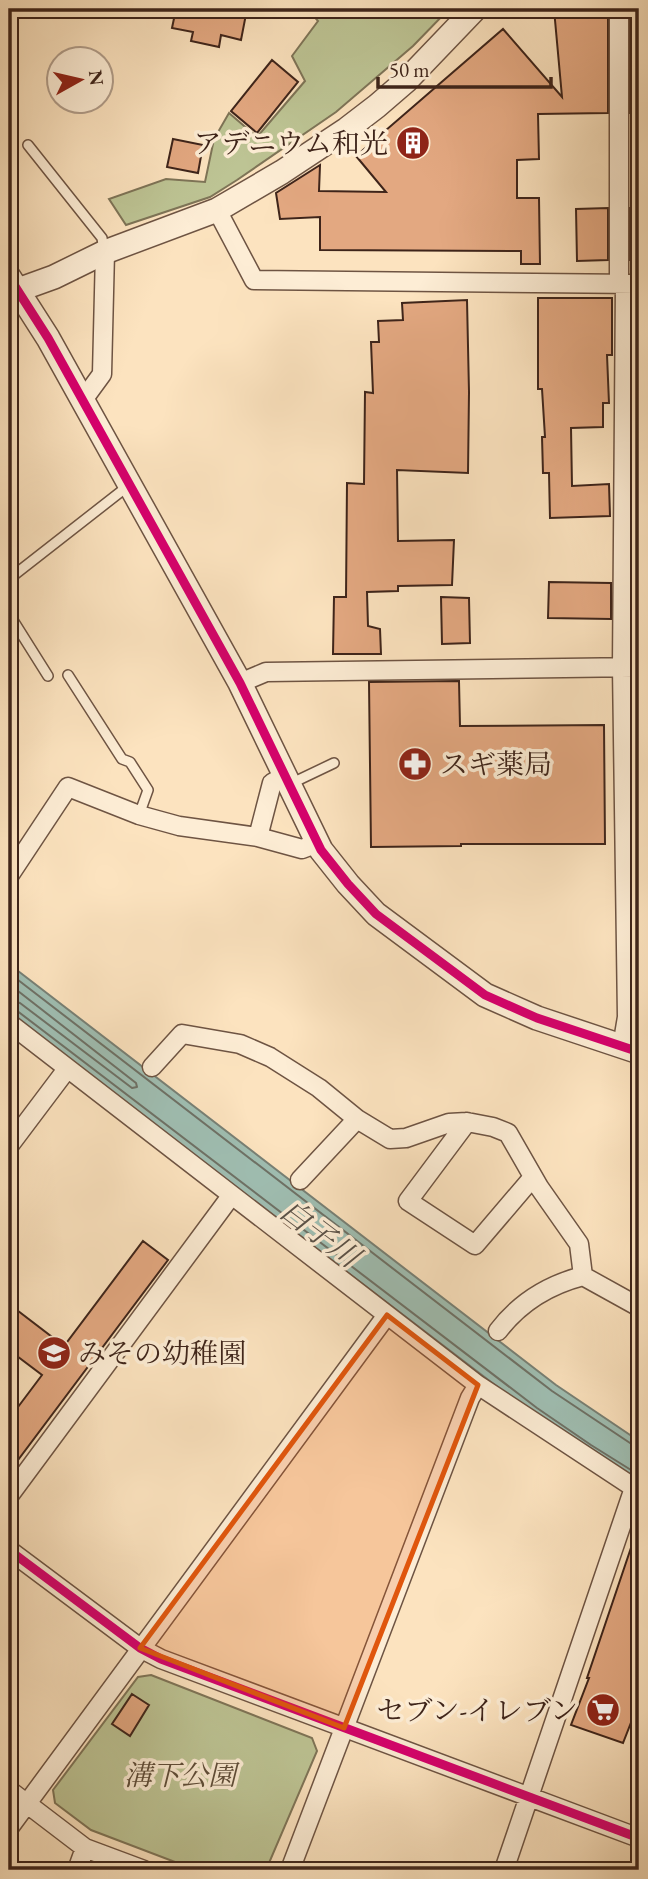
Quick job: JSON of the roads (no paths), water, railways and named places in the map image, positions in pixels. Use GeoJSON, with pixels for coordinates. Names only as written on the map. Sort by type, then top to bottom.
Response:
{"type":"FeatureCollection","features":[{"type":"Feature","properties":{"kind":"street"},"geometry":{"type":"LineString","coordinates":[[12,288],[54,277],[105,252],[217,210],[282,172],[347,129],[407,81],[475,9]]}},
{"type":"Feature","properties":{"kind":"street"},"geometry":{"type":"LineString","coordinates":[[9,265],[12,288],[48,338],[240,683],[321,850],[376,914],[485,995],[537,1018],[631,1049],[627,1017],[631,667],[628,284],[619,9]]}},
{"type":"Feature","properties":{"kind":"street"},"geometry":{"type":"LineString","coordinates":[[217,210],[254,281],[628,284]]}},
{"type":"Feature","properties":{"kind":"street"},"geometry":{"type":"LineString","coordinates":[[83,400],[102,374],[105,252]]}},
{"type":"Feature","properties":{"kind":"street"},"geometry":{"type":"LineString","coordinates":[[240,683],[266,672],[631,667]]}},
{"type":"Feature","properties":{"kind":"street"},"geometry":{"type":"LineString","coordinates":[[258,837],[272,783],[286,780]]}},
{"type":"Feature","properties":{"kind":"street"},"geometry":{"type":"LineString","coordinates":[[9,876],[68,787],[139,815],[179,826],[258,837],[302,849],[318,843]]}},
{"type":"Feature","properties":{"kind":"street"},"geometry":{"type":"LineString","coordinates":[[9,1023],[478,1385],[637,1490],[503,1870]]}},
{"type":"Feature","properties":{"kind":"street"},"geometry":{"type":"LineString","coordinates":[[152,1067],[182,1034],[240,1044],[270,1056],[319,1088],[357,1119],[390,1139],[406,1138],[449,1124],[467,1122],[494,1127],[508,1133],[533,1177],[579,1244],[583,1276]]}},
{"type":"Feature","properties":{"kind":"street"},"geometry":{"type":"LineString","coordinates":[[9,1146],[67,1069]]}},
{"type":"Feature","properties":{"kind":"street"},"geometry":{"type":"LineString","coordinates":[[300,1180],[357,1119]]}},
{"type":"Feature","properties":{"kind":"street"},"geometry":{"type":"LineString","coordinates":[[467,1122],[408,1201],[475,1245],[533,1177]]}},
{"type":"Feature","properties":{"kind":"street"},"geometry":{"type":"LineString","coordinates":[[9,1496],[231,1196]]}},
{"type":"Feature","properties":{"kind":"street"},"geometry":{"type":"LineString","coordinates":[[498,1331],[530,1298],[563,1281],[583,1276],[639,1307]]}},
{"type":"Feature","properties":{"kind":"street"},"geometry":{"type":"LineString","coordinates":[[9,1828],[387,1315]]}},
{"type":"Feature","properties":{"kind":"street"},"geometry":{"type":"LineString","coordinates":[[289,1870],[470,1398],[478,1385]]}},
{"type":"Feature","properties":{"kind":"street"},"geometry":{"type":"LineString","coordinates":[[9,1550],[140,1648],[161,1660],[639,1838]]}},
{"type":"Feature","properties":{"kind":"street"},"geometry":{"type":"LineString","coordinates":[[9,1790],[85,1848],[144,1870]]}},
{"type":"Feature","properties":{"kind":"street"},"geometry":{"type":"LineString","coordinates":[[77,1870],[85,1848]]}},
{"type":"Feature","properties":{"kind":"lane"},"geometry":{"type":"LineString","coordinates":[[28,145],[102,238],[105,252]]}},
{"type":"Feature","properties":{"kind":"lane"},"geometry":{"type":"LineString","coordinates":[[9,579],[130,485]]}},
{"type":"Feature","properties":{"kind":"lane"},"geometry":{"type":"LineString","coordinates":[[9,614],[48,676]]}},
{"type":"Feature","properties":{"kind":"lane"},"geometry":{"type":"LineString","coordinates":[[68,675],[122,759],[130,762],[148,790],[139,815]]}},
{"type":"Feature","properties":{"kind":"lane"},"geometry":{"type":"LineString","coordinates":[[286,780],[334,763]]}},
{"type":"Feature","properties":{"kind":"water","name":"白子川"},"geometry":{"type":"Polygon","coordinates":[[[9,964],[556,1385],[639,1441],[639,1483],[533,1414],[9,1014],[9,964]]]}},
{"type":"Feature","properties":{"kind":"place","name":"アデニウム和光"},"geometry":{"type":"Point","coordinates":[413,143]}},
{"type":"Feature","properties":{"kind":"place","name":"スギ薬局"},"geometry":{"type":"Point","coordinates":[415,764]}},
{"type":"Feature","properties":{"kind":"place","name":"みその幼稚園"},"geometry":{"type":"Point","coordinates":[54,1353]}},
{"type":"Feature","properties":{"kind":"place","name":"セブン-イレブン"},"geometry":{"type":"Point","coordinates":[603,1710]}},
{"type":"Feature","properties":{"kind":"park label","name":"溝下公園"},"geometry":{"type":"Point","coordinates":[180,1775]}}]}
